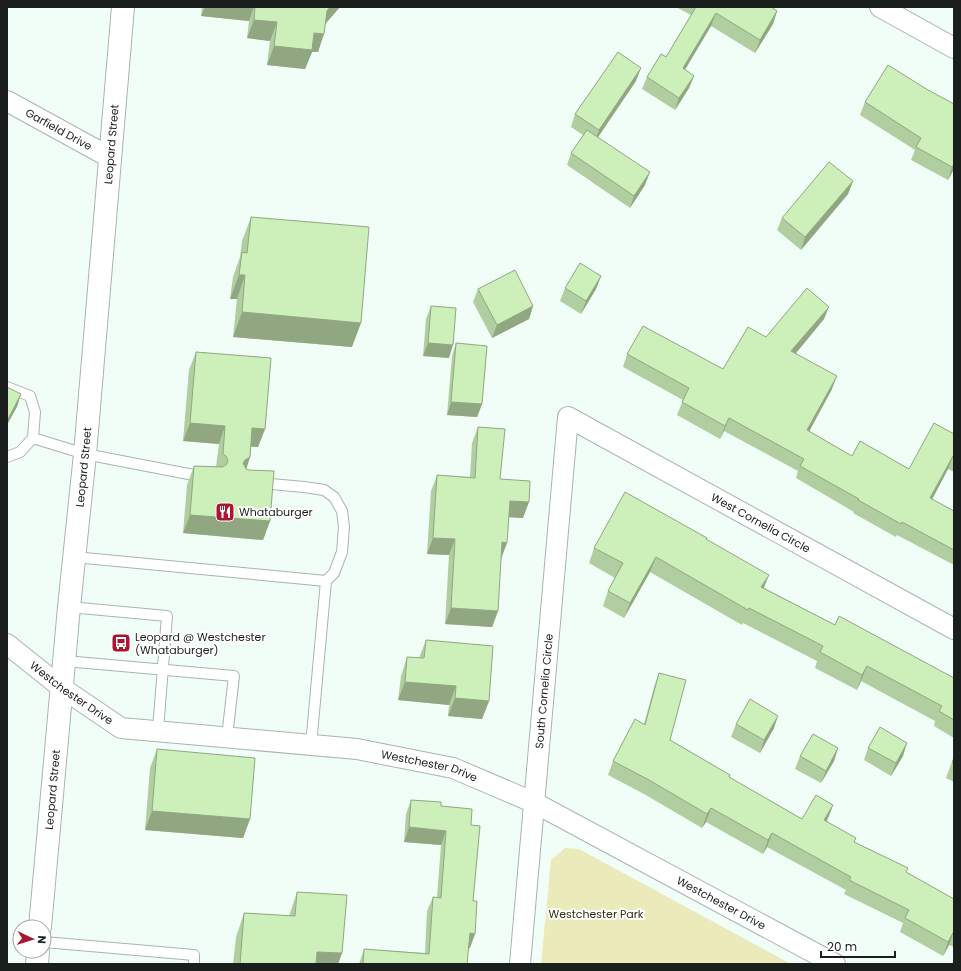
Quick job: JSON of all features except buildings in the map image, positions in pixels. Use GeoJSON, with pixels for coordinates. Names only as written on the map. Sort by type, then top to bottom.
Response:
{"type":"FeatureCollection","features":[{"type":"Feature","properties":{"kind":"main road","name":"Leopard Street"},"geometry":{"type":"LineString","coordinates":[[41,919],[69,607],[85,454],[123,7]]}},
{"type":"Feature","properties":{"kind":"street"},"geometry":{"type":"LineString","coordinates":[[880,7],[954,48]]}},
{"type":"Feature","properties":{"kind":"street","name":"Garfield Drive"},"geometry":{"type":"LineString","coordinates":[[7,101],[111,158]]}},
{"type":"Feature","properties":{"kind":"street","name":"West Cornelia Circle"},"geometry":{"type":"LineString","coordinates":[[568,417],[954,629]]}},
{"type":"Feature","properties":{"kind":"street","name":"South Cornelia Circle"},"geometry":{"type":"LineString","coordinates":[[520,964],[568,417]]}},
{"type":"Feature","properties":{"kind":"street","name":"Westchester Drive"},"geometry":{"type":"LineString","coordinates":[[7,644],[62,688],[121,728],[158,730],[358,749],[453,768],[535,803],[835,964]]}},
{"type":"Feature","properties":{"kind":"lane"},"geometry":{"type":"LineString","coordinates":[[7,387],[30,396],[35,412],[32,438],[20,452],[7,457]]}},
{"type":"Feature","properties":{"kind":"lane"},"geometry":{"type":"LineString","coordinates":[[32,438],[85,454],[215,479]]}},
{"type":"Feature","properties":{"kind":"lane"},"geometry":{"type":"LineString","coordinates":[[251,482],[324,490],[334,497],[342,511],[344,527],[342,552],[334,573],[326,581],[311,745]]}},
{"type":"Feature","properties":{"kind":"lane"},"geometry":{"type":"LineString","coordinates":[[74,557],[326,581]]}},
{"type":"Feature","properties":{"kind":"lane"},"geometry":{"type":"LineString","coordinates":[[69,607],[167,616],[158,730]]}},
{"type":"Feature","properties":{"kind":"lane"},"geometry":{"type":"LineString","coordinates":[[65,661],[234,676],[227,737]]}},
{"type":"Feature","properties":{"kind":"lane"},"geometry":{"type":"LineString","coordinates":[[52,943],[194,955],[194,964]]}},
{"type":"Feature","properties":{"kind":"green space","name":"Westchester Park"},"geometry":{"type":"Polygon","coordinates":[[[565,848],[579,849],[791,964],[541,964],[551,860],[565,848]]]}},
{"type":"Feature","properties":{"kind":"place","name":"Whataburger"},"geometry":{"type":"Point","coordinates":[225,512]}},
{"type":"Feature","properties":{"kind":"place","name":"Leopard @ Westchester (Whataburger)"},"geometry":{"type":"Point","coordinates":[121,643]}}]}
